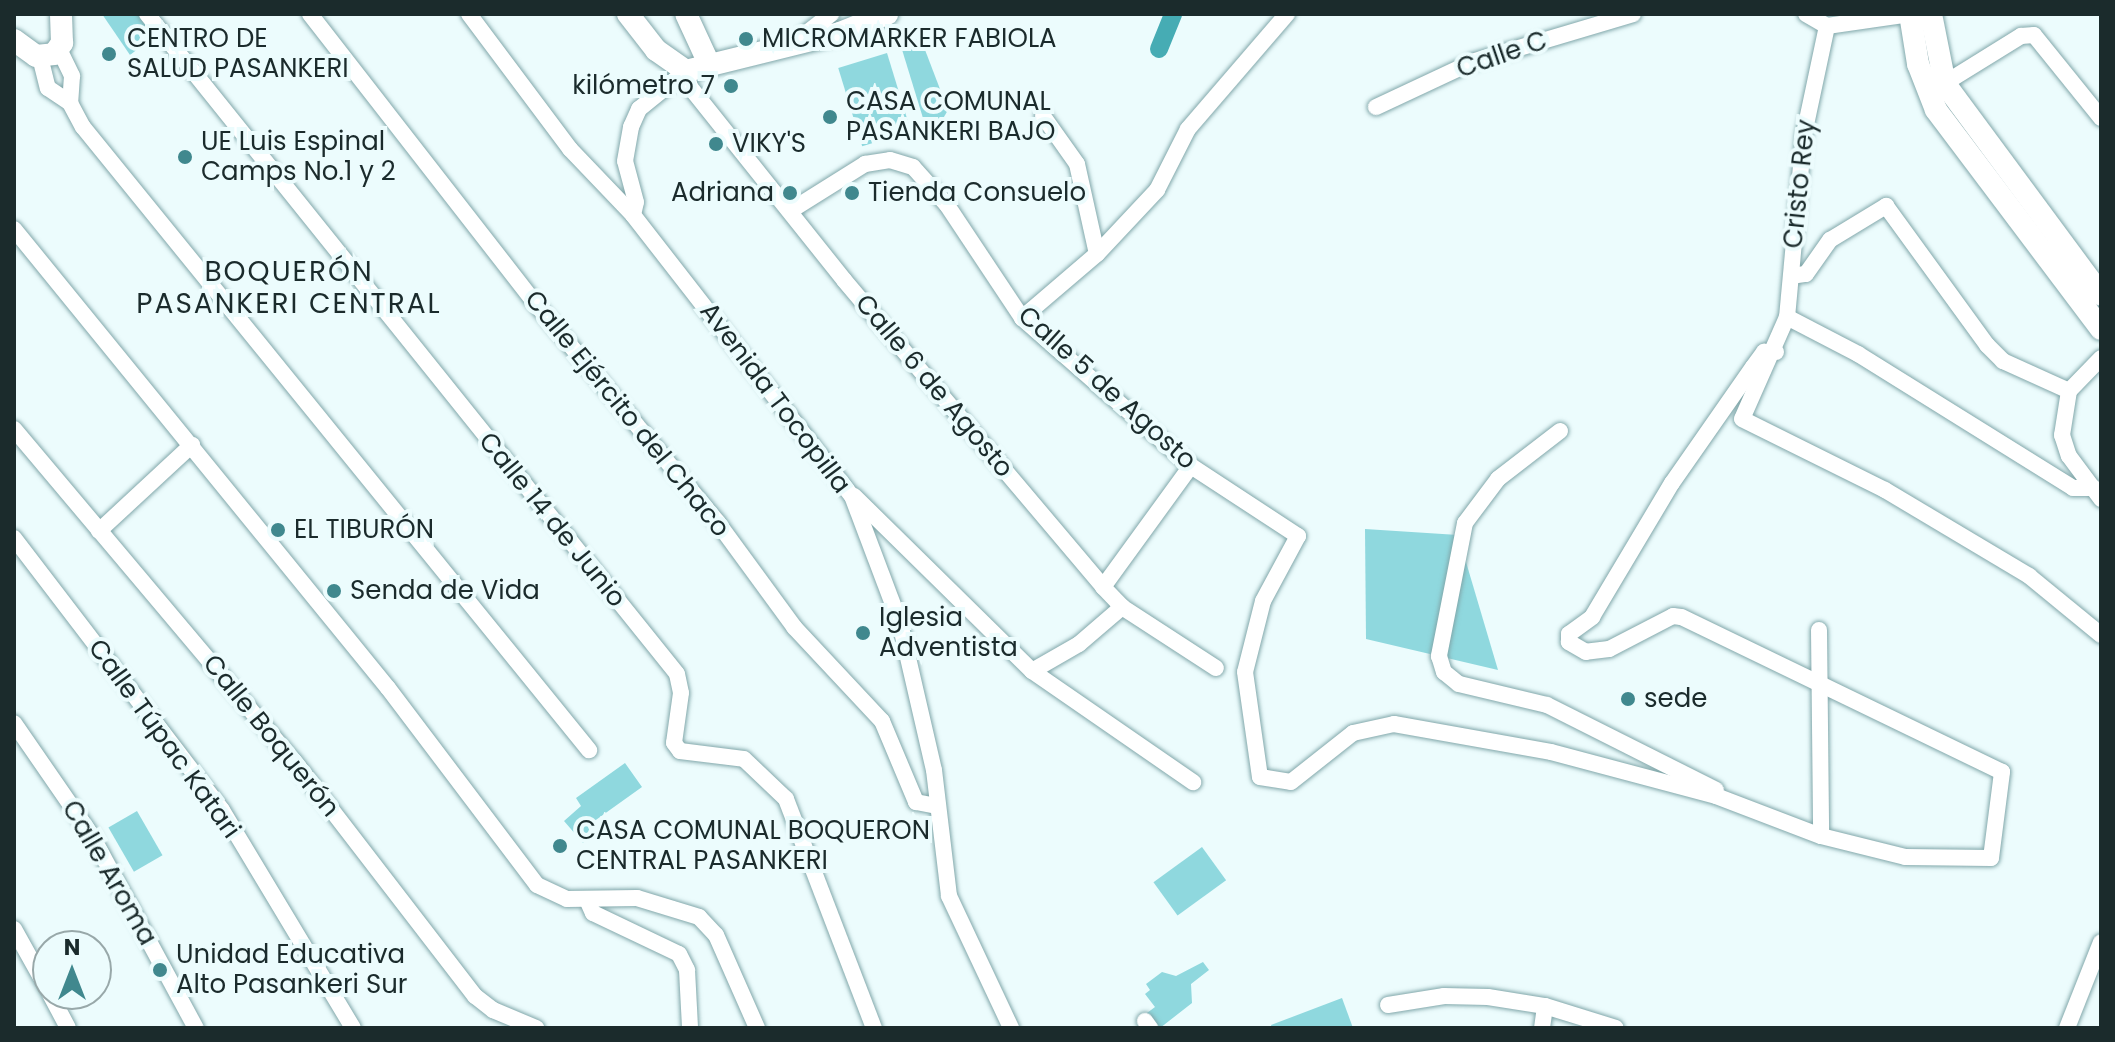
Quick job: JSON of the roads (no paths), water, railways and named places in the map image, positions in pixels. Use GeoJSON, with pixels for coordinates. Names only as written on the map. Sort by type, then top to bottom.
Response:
{"type":"FeatureCollection","features":[{"type":"Feature","properties":{"kind":"main road"},"geometry":{"type":"LineString","coordinates":[[14,40],[50,53],[61,14]]}},
{"type":"Feature","properties":{"kind":"main road"},"geometry":{"type":"LineString","coordinates":[[628,14],[656,50],[686,71],[840,33],[887,14]]}},
{"type":"Feature","properties":{"kind":"main road"},"geometry":{"type":"LineString","coordinates":[[686,14],[710,66]]}},
{"type":"Feature","properties":{"kind":"main road"},"geometry":{"type":"LineString","coordinates":[[1910,14],[1936,88],[2101,329]]}},
{"type":"Feature","properties":{"kind":"main road"},"geometry":{"type":"LineString","coordinates":[[1931,14],[1936,88],[2101,295]]}},
{"type":"Feature","properties":{"kind":"street","name":"Calle 14 de Junio"},"geometry":{"type":"LineString","coordinates":[[147,14],[677,674],[681,693],[674,743],[680,751],[744,759],[786,799],[874,1028]]}},
{"type":"Feature","properties":{"kind":"street","name":"Calle Ejército del Chaco"},"geometry":{"type":"LineString","coordinates":[[310,14],[535,303],[718,523],[794,627],[882,721],[913,798],[920,805],[937,806]]}},
{"type":"Feature","properties":{"kind":"street","name":"Avenida Tocopilla"},"geometry":{"type":"LineString","coordinates":[[469,14],[570,149],[633,215],[852,496],[900,623],[937,806],[949,896],[1011,1028]]}},
{"type":"Feature","properties":{"kind":"street"},"geometry":{"type":"LineString","coordinates":[[794,42],[831,14]]}},
{"type":"Feature","properties":{"kind":"street"},"geometry":{"type":"LineString","coordinates":[[1022,318],[1097,254],[1157,190],[1188,129],[1287,14]]}},
{"type":"Feature","properties":{"kind":"street","name":"Calle C"},"geometry":{"type":"LineString","coordinates":[[1376,107],[1472,62],[1633,14]]}},
{"type":"Feature","properties":{"kind":"street"},"geometry":{"type":"LineString","coordinates":[[1806,14],[1827,26],[1910,14]]}},
{"type":"Feature","properties":{"kind":"street","name":"Cristo Rey"},"geometry":{"type":"LineString","coordinates":[[1827,26],[1804,134],[1787,317],[1776,352],[1742,419],[1885,490],[2029,576],[2101,635]]}},
{"type":"Feature","properties":{"kind":"street"},"geometry":{"type":"LineString","coordinates":[[1936,88],[2021,36],[2034,35],[2045,42],[2101,118]]}},
{"type":"Feature","properties":{"kind":"street"},"geometry":{"type":"LineString","coordinates":[[50,53],[72,76],[70,103]]}},
{"type":"Feature","properties":{"kind":"street"},"geometry":{"type":"LineString","coordinates":[[50,53],[48,88],[70,103],[83,127],[589,750]]}},
{"type":"Feature","properties":{"kind":"street"},"geometry":{"type":"LineString","coordinates":[[633,215],[636,202],[625,161],[631,127],[639,109],[686,71]]}},
{"type":"Feature","properties":{"kind":"street","name":"Calle 6 de Agosto"},"geometry":{"type":"LineString","coordinates":[[686,71],[690,87],[790,211],[1103,587],[1122,607],[1216,668]]}},
{"type":"Feature","properties":{"kind":"street"},"geometry":{"type":"LineString","coordinates":[[1043,116],[1077,164],[1092,211],[1097,254]]}},
{"type":"Feature","properties":{"kind":"street","name":"Calle 5 de Agosto"},"geometry":{"type":"LineString","coordinates":[[790,211],[865,164],[904,162],[919,171],[947,205],[1022,318],[1191,466],[1298,536],[1263,601],[1245,672],[1260,777],[1291,782],[1353,733],[1394,724],[1551,752],[1716,796]]}},
{"type":"Feature","properties":{"kind":"street"},"geometry":{"type":"LineString","coordinates":[[1791,276],[1806,274],[1830,240],[1886,206],[1987,345],[2003,361],[2069,391]]}},
{"type":"Feature","properties":{"kind":"street"},"geometry":{"type":"LineString","coordinates":[[14,229],[192,445],[537,885],[567,899],[588,902],[637,898],[699,917],[716,935],[757,1028]]}},
{"type":"Feature","properties":{"kind":"street"},"geometry":{"type":"LineString","coordinates":[[1787,317],[1858,354],[2073,488],[2097,494]]}},
{"type":"Feature","properties":{"kind":"street"},"geometry":{"type":"LineString","coordinates":[[1560,431],[1498,479],[1465,523],[1439,656],[1444,672],[1459,684],[1547,705],[1709,784],[1716,796],[1821,836],[1905,857],[1991,858],[2002,772],[1681,617],[1673,616],[1609,649],[1586,652],[1569,640],[1571,631],[1592,617],[1672,483],[1753,367],[1764,352],[1776,352]]}},
{"type":"Feature","properties":{"kind":"street"},"geometry":{"type":"LineString","coordinates":[[2097,494],[2069,456],[2062,435],[2069,391],[2101,358]]}},
{"type":"Feature","properties":{"kind":"street","name":"Calle Boquerón"},"geometry":{"type":"LineString","coordinates":[[14,429],[294,761],[475,996],[493,1010],[536,1028]]}},
{"type":"Feature","properties":{"kind":"street"},"geometry":{"type":"LineString","coordinates":[[99,531],[192,445]]}},
{"type":"Feature","properties":{"kind":"street"},"geometry":{"type":"LineString","coordinates":[[1103,587],[1191,466]]}},
{"type":"Feature","properties":{"kind":"street"},"geometry":{"type":"LineString","coordinates":[[852,496],[1032,671],[1193,782]]}},
{"type":"Feature","properties":{"kind":"street","name":"Calle Túpac Katari"},"geometry":{"type":"LineString","coordinates":[[14,538],[222,810],[353,1028]]}},
{"type":"Feature","properties":{"kind":"street"},"geometry":{"type":"LineString","coordinates":[[1032,671],[1079,644],[1122,607]]}},
{"type":"Feature","properties":{"kind":"street"},"geometry":{"type":"LineString","coordinates":[[1819,630],[1822,684],[1821,836]]}},
{"type":"Feature","properties":{"kind":"street","name":"Calle Aroma"},"geometry":{"type":"LineString","coordinates":[[14,723],[92,836],[196,1028]]}},
{"type":"Feature","properties":{"kind":"street"},"geometry":{"type":"LineString","coordinates":[[588,902],[593,913],[679,954],[687,970],[690,1028]]}},
{"type":"Feature","properties":{"kind":"street"},"geometry":{"type":"LineString","coordinates":[[14,929],[32,961]]}},
{"type":"Feature","properties":{"kind":"street"},"geometry":{"type":"LineString","coordinates":[[2067,1028],[2101,942]]}},
{"type":"Feature","properties":{"kind":"street"},"geometry":{"type":"LineString","coordinates":[[1388,1005],[1444,996],[1545,1006],[1616,1028]]}},
{"type":"Feature","properties":{"kind":"street"},"geometry":{"type":"LineString","coordinates":[[1542,1028],[1545,1006]]}},
{"type":"Feature","properties":{"kind":"street"},"geometry":{"type":"LineString","coordinates":[[58,1010],[68,1028]]}},
{"type":"Feature","properties":{"kind":"waterway"},"geometry":{"type":"LineString","coordinates":[[1159,49],[1173,14]]}},
{"type":"Feature","properties":{"kind":"place","name":"MICROMARKER FABIOLA"},"geometry":{"type":"Point","coordinates":[746,39]}},
{"type":"Feature","properties":{"kind":"place","name":"CENTRO DE SALUD PASANKERI"},"geometry":{"type":"Point","coordinates":[109,54]}},
{"type":"Feature","properties":{"kind":"place","name":"kilómetro 7"},"geometry":{"type":"Point","coordinates":[731,86]}},
{"type":"Feature","properties":{"kind":"place","name":"CASA COMUNAL PASANKERI BAJO"},"geometry":{"type":"Point","coordinates":[830,117]}},
{"type":"Feature","properties":{"kind":"place","name":"VIKY'S"},"geometry":{"type":"Point","coordinates":[716,144]}},
{"type":"Feature","properties":{"kind":"place","name":"UE Luis Espinal Camps No.1 y 2"},"geometry":{"type":"Point","coordinates":[185,157]}},
{"type":"Feature","properties":{"kind":"place","name":"Adriana"},"geometry":{"type":"Point","coordinates":[790,193]}},
{"type":"Feature","properties":{"kind":"place","name":"Tienda Consuelo"},"geometry":{"type":"Point","coordinates":[852,193]}},
{"type":"Feature","properties":{"kind":"place","name":"EL TIBURÓN"},"geometry":{"type":"Point","coordinates":[278,530]}},
{"type":"Feature","properties":{"kind":"place","name":"Senda de Vida"},"geometry":{"type":"Point","coordinates":[334,591]}},
{"type":"Feature","properties":{"kind":"place","name":"Iglesia Adventista"},"geometry":{"type":"Point","coordinates":[863,633]}},
{"type":"Feature","properties":{"kind":"place","name":"sede"},"geometry":{"type":"Point","coordinates":[1628,699]}},
{"type":"Feature","properties":{"kind":"place","name":"CASA COMUNAL BOQUERON CENTRAL PASANKERI"},"geometry":{"type":"Point","coordinates":[560,846]}},
{"type":"Feature","properties":{"kind":"place","name":"Unidad Educativa Alto Pasankeri Sur"},"geometry":{"type":"Point","coordinates":[160,970]}},
{"type":"Feature","properties":{"kind":"district","name":"BOQUERÓN PASANKERI CENTRAL"},"geometry":{"type":"Point","coordinates":[289,288]}}]}
